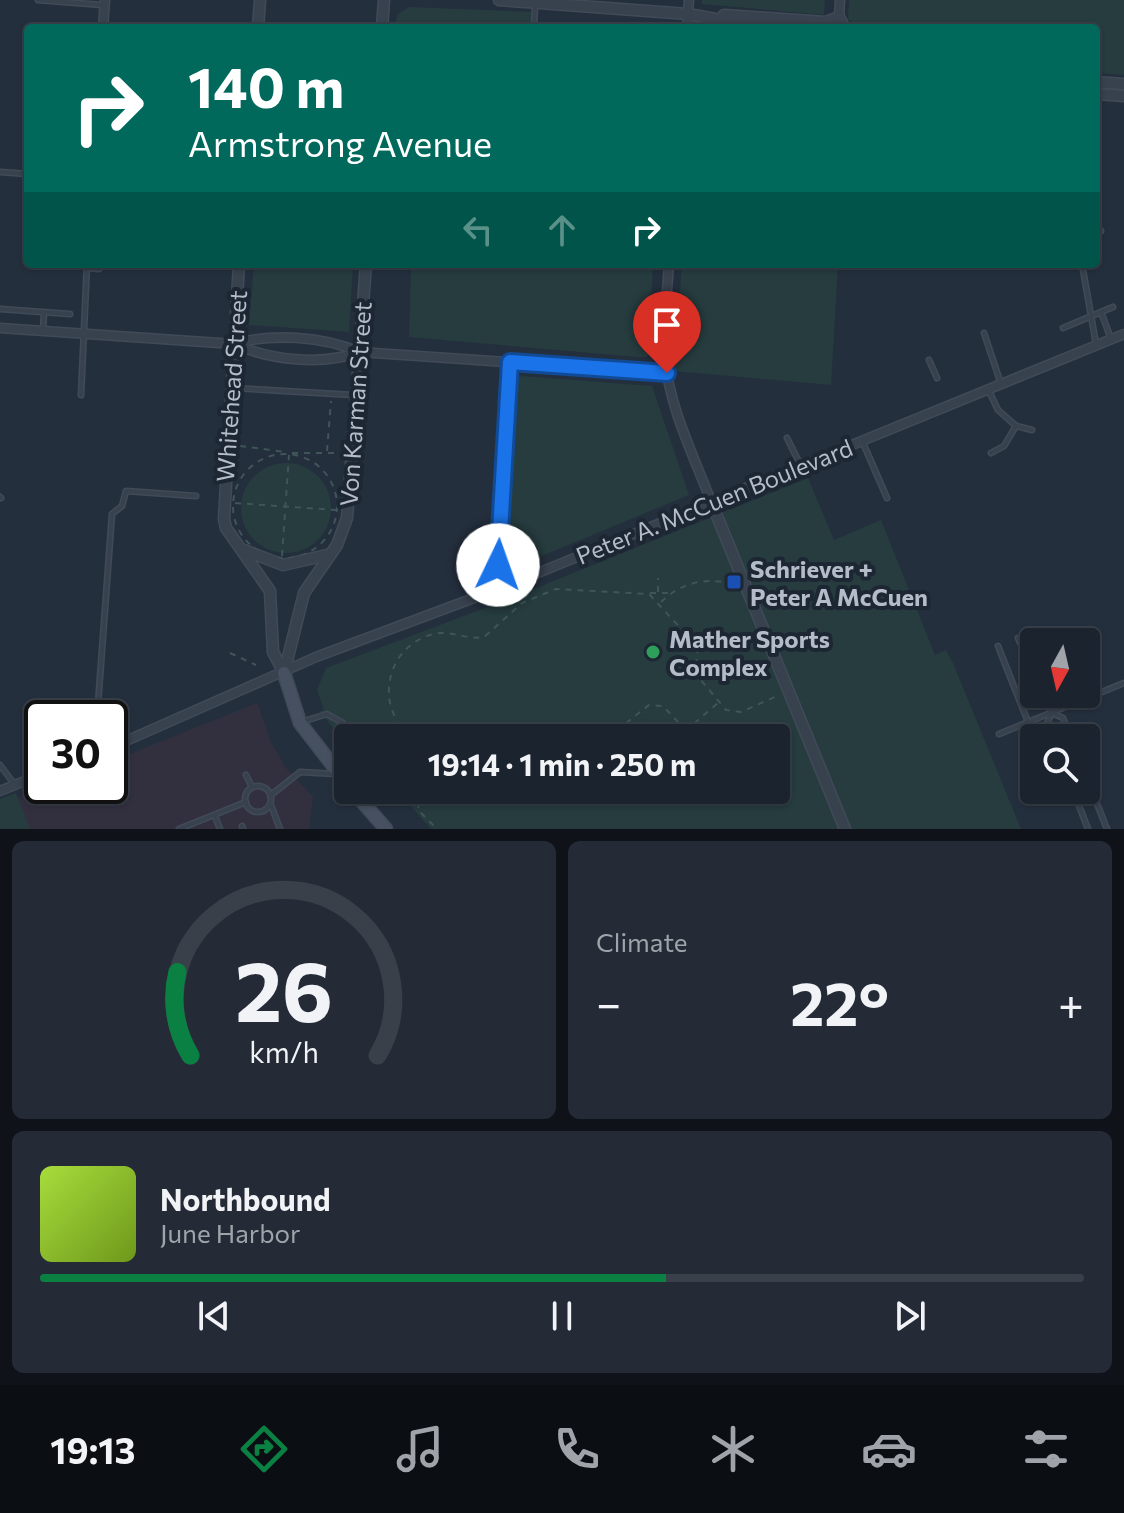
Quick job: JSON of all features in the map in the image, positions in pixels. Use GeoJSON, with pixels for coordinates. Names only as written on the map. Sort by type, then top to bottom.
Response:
{"type":"FeatureCollection","features":[{"type":"Feature","properties":{"kind":"main road"},"geometry":{"type":"LineString","coordinates":[[284,673],[300,723],[334,766]]}},
{"type":"Feature","properties":{"kind":"main road"},"geometry":{"type":"LineString","coordinates":[[363,804],[382,828]]}},
{"type":"Feature","properties":{"kind":"street"},"geometry":{"type":"LineString","coordinates":[[258,24],[260,0]]}},
{"type":"Feature","properties":{"kind":"street"},"geometry":{"type":"LineString","coordinates":[[382,24],[384,0]]}},
{"type":"Feature","properties":{"kind":"street"},"geometry":{"type":"LineString","coordinates":[[499,0],[825,22],[839,17]]}},
{"type":"Feature","properties":{"kind":"street"},"geometry":{"type":"LineString","coordinates":[[687,24],[689,0]]}},
{"type":"Feature","properties":{"kind":"street"},"geometry":{"type":"LineString","coordinates":[[840,0],[839,17],[843,24]]}},
{"type":"Feature","properties":{"kind":"street"},"geometry":{"type":"LineString","coordinates":[[103,24],[105,3]]}},
{"type":"Feature","properties":{"kind":"street"},"geometry":{"type":"LineString","coordinates":[[688,14],[743,24]]}},
{"type":"Feature","properties":{"kind":"street"},"geometry":{"type":"LineString","coordinates":[[1100,82],[1124,84]]}},
{"type":"Feature","properties":{"kind":"street"},"geometry":{"type":"LineString","coordinates":[[1100,94],[1124,96]]}},
{"type":"Feature","properties":{"kind":"street","name":"Whitehead Street"},"geometry":{"type":"LineString","coordinates":[[228,505],[239,268]]}},
{"type":"Feature","properties":{"kind":"street","name":"Von Karman Street"},"geometry":{"type":"LineString","coordinates":[[284,673],[304,593],[331,554],[347,518],[366,268]]}},
{"type":"Feature","properties":{"kind":"street"},"geometry":{"type":"LineString","coordinates":[[669,268],[664,332],[667,373],[676,408],[845,829]]}},
{"type":"Feature","properties":{"kind":"street"},"geometry":{"type":"LineString","coordinates":[[0,328],[234,344],[257,354],[271,355],[339,359],[359,352]]}},
{"type":"Feature","properties":{"kind":"street","name":"Peter A. McCuen Boulevard"},"geometry":{"type":"LineString","coordinates":[[128,740],[284,673],[712,504],[1124,334]]}},
{"type":"Feature","properties":{"kind":"street"},"geometry":{"type":"LineString","coordinates":[[234,344],[257,337],[338,343],[359,352],[667,373]]}},
{"type":"Feature","properties":{"kind":"street"},"geometry":{"type":"LineString","coordinates":[[506,586],[498,565],[510,362]]}},
{"type":"Feature","properties":{"kind":"street"},"geometry":{"type":"LineString","coordinates":[[228,505],[226,528],[270,591],[273,652],[284,673]]}},
{"type":"Feature","properties":{"kind":"street"},"geometry":{"type":"LineString","coordinates":[[239,547],[272,564],[283,565],[331,554]]}},
{"type":"Feature","properties":{"kind":"street"},"geometry":{"type":"LineString","coordinates":[[0,791],[24,781]]}},
{"type":"Feature","properties":{"kind":"lane"},"geometry":{"type":"LineString","coordinates":[[38,0],[105,3]]}},
{"type":"Feature","properties":{"kind":"lane"},"geometry":{"type":"LineString","coordinates":[[534,24],[535,2]]}},
{"type":"Feature","properties":{"kind":"lane"},"geometry":{"type":"LineString","coordinates":[[0,172],[24,174]]}},
{"type":"Feature","properties":{"kind":"lane"},"geometry":{"type":"LineString","coordinates":[[81,395],[87,268]]}},
{"type":"Feature","properties":{"kind":"lane"},"geometry":{"type":"LineString","coordinates":[[95,268],[99,269]]}},
{"type":"Feature","properties":{"kind":"lane"},"geometry":{"type":"LineString","coordinates":[[1083,268],[1096,345]]}},
{"type":"Feature","properties":{"kind":"lane"},"geometry":{"type":"LineString","coordinates":[[1063,328],[1113,307]]}},
{"type":"Feature","properties":{"kind":"lane"},"geometry":{"type":"LineString","coordinates":[[0,309],[70,314]]}},
{"type":"Feature","properties":{"kind":"lane"},"geometry":{"type":"LineString","coordinates":[[1101,312],[1111,339]]}},
{"type":"Feature","properties":{"kind":"lane"},"geometry":{"type":"LineString","coordinates":[[43,331],[44,313]]}},
{"type":"Feature","properties":{"kind":"lane"},"geometry":{"type":"LineString","coordinates":[[984,333],[1001,384]]}},
{"type":"Feature","properties":{"kind":"lane"},"geometry":{"type":"LineString","coordinates":[[929,360],[937,378]]}},
{"type":"Feature","properties":{"kind":"lane"},"geometry":{"type":"LineString","coordinates":[[231,388],[356,395]]}},
{"type":"Feature","properties":{"kind":"lane"},"geometry":{"type":"LineString","coordinates":[[988,389],[998,410],[1016,426],[1032,430]]}},
{"type":"Feature","properties":{"kind":"lane"},"geometry":{"type":"LineString","coordinates":[[991,453],[1004,446],[1016,426]]}},
{"type":"Feature","properties":{"kind":"lane"},"geometry":{"type":"LineString","coordinates":[[787,438],[801,466]]}},
{"type":"Feature","properties":{"kind":"lane"},"geometry":{"type":"LineString","coordinates":[[862,441],[887,498]]}},
{"type":"Feature","properties":{"kind":"lane"},"geometry":{"type":"LineString","coordinates":[[98,700],[112,514],[122,506],[126,491],[196,496]]}},
{"type":"Feature","properties":{"kind":"lane"},"geometry":{"type":"LineString","coordinates":[[1018,638],[1020,642]]}},
{"type":"Feature","properties":{"kind":"lane"},"geometry":{"type":"LineString","coordinates":[[998,646],[1028,722]]}},
{"type":"Feature","properties":{"kind":"lane"},"geometry":{"type":"LineString","coordinates":[[999,734],[1124,683]]}},
{"type":"Feature","properties":{"kind":"lane"},"geometry":{"type":"LineString","coordinates":[[1050,708],[1052,713],[1063,718],[1065,724]]}},
{"type":"Feature","properties":{"kind":"lane"},"geometry":{"type":"LineString","coordinates":[[1047,724],[1052,713]]}},
{"type":"Feature","properties":{"kind":"lane"},"geometry":{"type":"LineString","coordinates":[[300,723],[327,714],[344,724]]}},
{"type":"Feature","properties":{"kind":"lane"},"geometry":{"type":"LineString","coordinates":[[0,765],[15,785]]}},
{"type":"Feature","properties":{"kind":"lane"},"geometry":{"type":"LineString","coordinates":[[271,795],[300,772],[334,780]]}},
{"type":"Feature","properties":{"kind":"lane"},"geometry":{"type":"LineString","coordinates":[[179,829],[246,802],[252,787],[246,775]]}},
{"type":"Feature","properties":{"kind":"lane"},"geometry":{"type":"LineString","coordinates":[[252,787],[264,787],[271,795],[280,829]]}},
{"type":"Feature","properties":{"kind":"lane"},"geometry":{"type":"LineString","coordinates":[[246,802],[250,809],[259,812],[271,803]]}},
{"type":"Feature","properties":{"kind":"lane"},"geometry":{"type":"LineString","coordinates":[[1078,804],[1088,829]]}},
{"type":"Feature","properties":{"kind":"lane"},"geometry":{"type":"LineString","coordinates":[[1097,804],[1107,829]]}},
{"type":"Feature","properties":{"kind":"lane"},"geometry":{"type":"LineString","coordinates":[[215,816],[220,829]]}},
{"type":"Feature","properties":{"kind":"path"},"geometry":{"type":"LineString","coordinates":[[327,452],[332,394]]}},
{"type":"Feature","properties":{"kind":"path"},"geometry":{"type":"LineString","coordinates":[[240,446],[278,448],[290,453],[312,462],[333,481],[337,510],[322,545],[309,554],[282,558],[270,556],[245,539],[237,528],[228,505],[238,479],[254,464],[272,455],[290,453],[343,453]]}},
{"type":"Feature","properties":{"kind":"path"},"geometry":{"type":"LineString","coordinates":[[282,558],[290,453]]}},
{"type":"Feature","properties":{"kind":"path"},"geometry":{"type":"LineString","coordinates":[[228,505],[337,510]]}},
{"type":"Feature","properties":{"kind":"path"},"geometry":{"type":"LineString","coordinates":[[658,578],[658,593]]}},
{"type":"Feature","properties":{"kind":"path"},"geometry":{"type":"LineString","coordinates":[[660,603],[670,593],[706,578],[731,583]]}},
{"type":"Feature","properties":{"kind":"path"},"geometry":{"type":"LineString","coordinates":[[399,724],[389,699],[389,681],[400,654],[413,643],[449,633],[484,637],[522,603],[556,589],[670,593]]}},
{"type":"Feature","properties":{"kind":"path"},"geometry":{"type":"LineString","coordinates":[[649,594],[698,647],[693,668],[726,710],[741,712],[777,696]]}},
{"type":"Feature","properties":{"kind":"path"},"geometry":{"type":"LineString","coordinates":[[230,653],[256,665]]}},
{"type":"Feature","properties":{"kind":"path"},"geometry":{"type":"LineString","coordinates":[[694,724],[720,702]]}},
{"type":"Feature","properties":{"kind":"path"},"geometry":{"type":"LineString","coordinates":[[625,724],[649,705],[663,706],[683,724]]}},
{"type":"Feature","properties":{"kind":"path"},"geometry":{"type":"LineString","coordinates":[[419,804],[418,810],[437,829]]}},
{"type":"Feature","properties":{"kind":"shaded area"},"geometry":{"type":"Polygon","coordinates":[[[257,703],[271,742],[285,767],[313,797],[309,829],[0,829],[0,805],[24,796],[24,804],[128,804],[128,755],[257,703]]]}},
{"type":"Feature","properties":{"kind":"green space"},"geometry":{"type":"Polygon","coordinates":[[[702,0],[825,0],[824,15],[702,4],[702,0]]]}},
{"type":"Feature","properties":{"kind":"green space"},"geometry":{"type":"Polygon","coordinates":[[[849,0],[1124,0],[1124,75],[1100,73],[1100,24],[854,24],[848,19],[849,0]]]}},
{"type":"Feature","properties":{"kind":"green space"},"geometry":{"type":"Polygon","coordinates":[[[409,7],[534,12],[534,24],[395,24],[398,14],[409,7]]]}},
{"type":"Feature","properties":{"kind":"green space"},"geometry":{"type":"Polygon","coordinates":[[[254,268],[353,268],[349,332],[249,325],[254,268]]]}},
{"type":"Feature","properties":{"kind":"green space"},"geometry":{"type":"Polygon","coordinates":[[[411,268],[653,268],[649,342],[652,348],[647,357],[409,337],[411,268]]]}},
{"type":"Feature","properties":{"kind":"green space"},"geometry":{"type":"Polygon","coordinates":[[[682,268],[838,268],[831,385],[674,371],[682,268]]]}},
{"type":"Feature","properties":{"kind":"green space"},"geometry":{"type":"Polygon","coordinates":[[[509,375],[652,386],[689,495],[501,573],[509,375]]]}},
{"type":"Feature","properties":{"kind":"green space"},"geometry":{"type":"Polygon","coordinates":[[[277,463],[295,463],[311,470],[324,483],[331,499],[331,517],[324,533],[311,546],[295,553],[277,553],[261,546],[248,533],[241,517],[241,499],[248,483],[261,470],[277,463]]]}},
{"type":"Feature","properties":{"kind":"green space","name":"Mather Sports Complex"},"geometry":{"type":"Polygon","coordinates":[[[808,478],[834,540],[881,520],[935,655],[946,650],[953,663],[1021,829],[431,829],[409,804],[790,804],[790,724],[334,724],[334,730],[320,711],[324,710],[317,690],[326,668],[514,597],[808,478]]]}},
{"type":"Feature","properties":{"kind":"green space"},"geometry":{"type":"Polygon","coordinates":[[[16,793],[30,829],[0,829],[0,799],[16,793]]]}},
{"type":"Feature","properties":{"kind":"place","name":"Schriever + Peter A McCuen"},"geometry":{"type":"Point","coordinates":[734,582]}},
{"type":"Feature","properties":{"kind":"place","name":"Mather Sports Complex"},"geometry":{"type":"Point","coordinates":[653,652]}},
{"type":"Feature","properties":{"kind":"route"},"geometry":{"type":"LineString","coordinates":[[498,565],[510,362],[667,373]]}}]}
